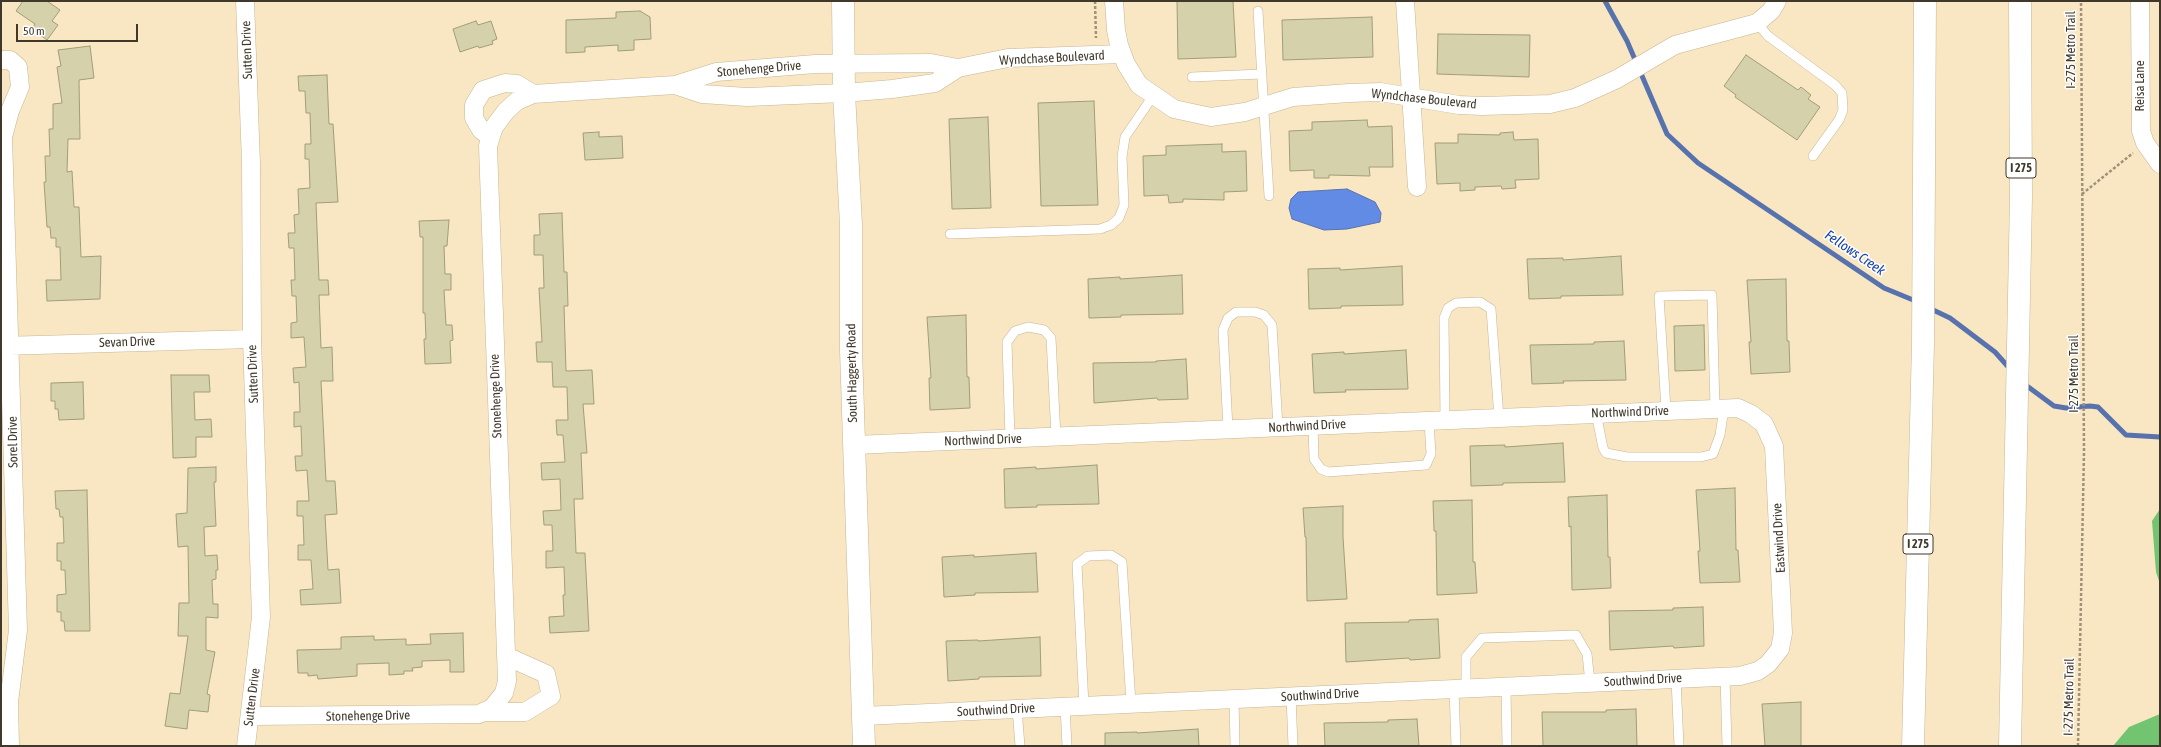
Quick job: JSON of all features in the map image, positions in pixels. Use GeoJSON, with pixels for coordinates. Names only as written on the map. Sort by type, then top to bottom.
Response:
{"type":"FeatureCollection","features":[{"type":"Feature","properties":{"kind":"main road","name":"South Haggerty Road"},"geometry":{"type":"LineString","coordinates":[[843,1],[844,93],[851,225],[851,334],[864,746]]}},
{"type":"Feature","properties":{"kind":"main road","name":"I 275"},"geometry":{"type":"LineString","coordinates":[[1913,746],[1923,343],[1925,1]]}},
{"type":"Feature","properties":{"kind":"main road","name":"I 275"},"geometry":{"type":"LineString","coordinates":[[2010,746],[2018,411],[2021,197],[2020,1]]}},
{"type":"Feature","properties":{"kind":"street","name":"Sutten Drive"},"geometry":{"type":"LineString","coordinates":[[245,1],[251,163],[252,339],[260,617],[246,746]]}},
{"type":"Feature","properties":{"kind":"street","name":"Wyndchase Boulevard"},"geometry":{"type":"LineString","coordinates":[[1114,1],[1116,30],[1122,54],[1139,85],[1174,109],[1211,117],[1227,116],[1265,107],[1293,97],[1380,92],[1482,106],[1550,104],[1575,98],[1617,79],[1675,45],[1757,22],[1771,11],[1777,1]]}},
{"type":"Feature","properties":{"kind":"street"},"geometry":{"type":"LineString","coordinates":[[1405,1],[1417,187]]}},
{"type":"Feature","properties":{"kind":"street","name":"Reisa Lane"},"geometry":{"type":"LineString","coordinates":[[2140,1],[2141,131],[2145,143],[2160,164]]}},
{"type":"Feature","properties":{"kind":"street","name":"Wyndchase Boulevard"},"geometry":{"type":"LineString","coordinates":[[844,93],[892,89],[935,83],[958,68],[1008,58],[1122,54]]}},
{"type":"Feature","properties":{"kind":"street","name":"Sorel Drive"},"geometry":{"type":"LineString","coordinates":[[1,60],[10,60],[18,67],[20,87],[10,111],[2,137],[6,346],[18,630],[9,702],[10,746]]}},
{"type":"Feature","properties":{"kind":"street","name":"Wyndchase Boulevard"},"geometry":{"type":"LineString","coordinates":[[844,64],[931,63],[958,68]]}},
{"type":"Feature","properties":{"kind":"street","name":"Stonehenge Drive"},"geometry":{"type":"LineString","coordinates":[[485,712],[496,705],[504,693],[507,681],[488,146],[490,137],[499,118],[517,101],[533,94],[675,85],[716,72],[815,64],[844,64]]}},
{"type":"Feature","properties":{"kind":"street"},"geometry":{"type":"LineString","coordinates":[[490,137],[481,130],[474,118],[474,105],[483,90],[505,83],[517,84],[533,94]]}},
{"type":"Feature","properties":{"kind":"street","name":"Stonehenge Drive"},"geometry":{"type":"LineString","coordinates":[[675,85],[702,94],[747,97],[844,93]]}},
{"type":"Feature","properties":{"kind":"street","name":"Sevan Drive"},"geometry":{"type":"LineString","coordinates":[[6,346],[252,339]]}},
{"type":"Feature","properties":{"kind":"street","name":"Northwind Drive"},"geometry":{"type":"LineString","coordinates":[[854,445],[1720,408],[1738,408],[1757,418]]}},
{"type":"Feature","properties":{"kind":"street","name":"Eastwind Drive"},"geometry":{"type":"LineString","coordinates":[[1757,418],[1770,432],[1774,446],[1783,632],[1780,649],[1772,661]]}},
{"type":"Feature","properties":{"kind":"street","name":"Stonehenge Drive"},"geometry":{"type":"LineString","coordinates":[[250,716],[471,714],[485,712],[526,712],[551,696],[546,674],[506,656]]}},
{"type":"Feature","properties":{"kind":"street","name":"Southwind Drive"},"geometry":{"type":"LineString","coordinates":[[864,716],[1725,677],[1740,676],[1758,671],[1772,661]]}},
{"type":"Feature","properties":{"kind":"lane"},"geometry":{"type":"LineString","coordinates":[[1258,11],[1265,107],[1269,196]]}},
{"type":"Feature","properties":{"kind":"lane"},"geometry":{"type":"LineString","coordinates":[[1757,22],[1768,36],[1835,85],[1842,93],[1842,110],[1839,120],[1813,156]]}},
{"type":"Feature","properties":{"kind":"lane"},"geometry":{"type":"LineString","coordinates":[[1192,77],[1262,74]]}},
{"type":"Feature","properties":{"kind":"lane"},"geometry":{"type":"LineString","coordinates":[[950,234],[1100,229],[1110,225],[1119,218],[1124,205],[1122,157],[1125,137],[1153,96]]}},
{"type":"Feature","properties":{"kind":"lane"},"geometry":{"type":"LineString","coordinates":[[1596,413],[1603,448],[1606,453],[1627,457],[1701,457],[1713,454],[1720,435],[1720,408],[1712,295],[1659,296],[1666,410]]}},
{"type":"Feature","properties":{"kind":"lane"},"geometry":{"type":"LineString","coordinates":[[1313,425],[1314,459],[1321,469],[1328,472],[1426,465],[1431,454],[1437,420],[1444,318],[1448,308],[1456,303],[1480,302],[1491,309],[1499,418]]}},
{"type":"Feature","properties":{"kind":"lane"},"geometry":{"type":"LineString","coordinates":[[1228,429],[1223,330],[1228,318],[1236,312],[1255,312],[1264,315],[1272,325],[1278,427]]}},
{"type":"Feature","properties":{"kind":"lane"},"geometry":{"type":"LineString","coordinates":[[1010,439],[1007,342],[1015,331],[1028,327],[1044,330],[1051,338],[1056,437]]}},
{"type":"Feature","properties":{"kind":"lane"},"geometry":{"type":"LineString","coordinates":[[1084,706],[1077,564],[1088,556],[1110,556],[1122,562],[1131,703]]}},
{"type":"Feature","properties":{"kind":"lane"},"geometry":{"type":"LineString","coordinates":[[1456,746],[1460,689],[1466,657],[1482,638],[1576,635],[1587,654],[1590,683]]}},
{"type":"Feature","properties":{"kind":"lane"},"geometry":{"type":"LineString","coordinates":[[1725,677],[1727,746]]}},
{"type":"Feature","properties":{"kind":"lane"},"geometry":{"type":"LineString","coordinates":[[1676,679],[1679,746]]}},
{"type":"Feature","properties":{"kind":"lane"},"geometry":{"type":"LineString","coordinates":[[1506,687],[1507,746]]}},
{"type":"Feature","properties":{"kind":"lane"},"geometry":{"type":"LineString","coordinates":[[1291,696],[1293,746]]}},
{"type":"Feature","properties":{"kind":"lane"},"geometry":{"type":"LineString","coordinates":[[1234,699],[1235,746]]}},
{"type":"Feature","properties":{"kind":"lane"},"geometry":{"type":"LineString","coordinates":[[1065,706],[1067,746]]}},
{"type":"Feature","properties":{"kind":"lane"},"geometry":{"type":"LineString","coordinates":[[1017,709],[1020,746]]}},
{"type":"Feature","properties":{"kind":"path","name":"I-275 Metro Trail"},"geometry":{"type":"LineString","coordinates":[[2078,746],[2084,452],[2081,1]]}},
{"type":"Feature","properties":{"kind":"path"},"geometry":{"type":"LineString","coordinates":[[2082,194],[2145,143]]}},
{"type":"Feature","properties":{"kind":"green space"},"geometry":{"type":"Polygon","coordinates":[[[2160,509],[2160,584],[2156,572],[2152,521],[2160,509]]]}},
{"type":"Feature","properties":{"kind":"green space"},"geometry":{"type":"Polygon","coordinates":[[[2160,714],[2160,746],[2113,746],[2129,727],[2160,714]]]}},
{"type":"Feature","properties":{"kind":"water"},"geometry":{"type":"Polygon","coordinates":[[[1347,189],[1375,202],[1381,213],[1380,222],[1347,229],[1324,230],[1292,219],[1289,208],[1291,199],[1298,192],[1347,189]]]}},
{"type":"Feature","properties":{"kind":"building"},"geometry":{"type":"Polygon","coordinates":[[[23,1],[47,1],[60,10],[52,21],[58,25],[47,40],[32,29],[35,24],[16,11],[23,1]]]}},
{"type":"Feature","properties":{"kind":"building"},"geometry":{"type":"Polygon","coordinates":[[[1177,1],[1233,1],[1236,57],[1178,59],[1177,1]]]}},
{"type":"Feature","properties":{"kind":"building"},"geometry":{"type":"Polygon","coordinates":[[[640,11],[650,17],[651,39],[634,40],[634,50],[618,51],[618,45],[585,47],[585,52],[566,53],[566,20],[616,18],[616,12],[640,11]]]}},
{"type":"Feature","properties":{"kind":"building"},"geometry":{"type":"Polygon","coordinates":[[[1372,17],[1373,57],[1283,60],[1282,20],[1372,17]]]}},
{"type":"Feature","properties":{"kind":"building"},"geometry":{"type":"Polygon","coordinates":[[[476,21],[478,25],[491,21],[497,39],[492,41],[493,44],[479,48],[478,46],[460,52],[453,29],[476,21]]]}},
{"type":"Feature","properties":{"kind":"building"},"geometry":{"type":"Polygon","coordinates":[[[1438,34],[1530,35],[1529,77],[1437,74],[1438,34]]]}},
{"type":"Feature","properties":{"kind":"building"},"geometry":{"type":"Polygon","coordinates":[[[90,46],[94,78],[79,80],[80,139],[68,139],[67,172],[72,171],[74,207],[79,207],[81,257],[101,256],[100,299],[47,301],[46,280],[61,280],[60,247],[56,247],[56,238],[51,238],[50,227],[47,227],[44,182],[46,182],[45,156],[50,156],[49,129],[53,129],[53,104],[62,103],[57,67],[61,66],[58,50],[90,46]]]}},
{"type":"Feature","properties":{"kind":"building"},"geometry":{"type":"Polygon","coordinates":[[[1746,55],[1798,90],[1801,87],[1811,95],[1808,99],[1820,107],[1797,140],[1735,97],[1736,95],[1724,86],[1746,55]]]}},
{"type":"Feature","properties":{"kind":"building"},"geometry":{"type":"Polygon","coordinates":[[[327,75],[329,124],[333,124],[338,202],[316,203],[319,280],[328,280],[329,295],[319,295],[321,348],[332,347],[333,381],[321,381],[326,481],[335,481],[337,514],[325,515],[328,570],[339,569],[341,603],[301,605],[300,590],[313,589],[311,560],[298,560],[298,545],[304,545],[303,516],[297,516],[297,501],[309,501],[307,470],[296,471],[295,456],[302,456],[301,426],[294,427],[294,412],[300,412],[299,382],[294,383],[293,368],[306,367],[304,337],[291,338],[291,323],[297,322],[296,296],[292,296],[291,280],[295,280],[294,248],[289,248],[288,233],[295,233],[294,215],[299,214],[298,189],[310,188],[309,159],[305,159],[305,144],[311,144],[310,113],[306,113],[305,91],[299,91],[298,76],[327,75]]]}},
{"type":"Feature","properties":{"kind":"building"},"geometry":{"type":"Polygon","coordinates":[[[1094,101],[1098,205],[1041,206],[1038,103],[1094,101]]]}},
{"type":"Feature","properties":{"kind":"building"},"geometry":{"type":"Polygon","coordinates":[[[988,117],[991,208],[952,209],[949,119],[988,117]]]}},
{"type":"Feature","properties":{"kind":"building"},"geometry":{"type":"Polygon","coordinates":[[[1367,120],[1368,127],[1392,126],[1393,167],[1369,167],[1370,176],[1329,175],[1329,178],[1314,178],[1314,170],[1290,171],[1289,131],[1312,130],[1312,122],[1367,120]]]}},
{"type":"Feature","properties":{"kind":"building"},"geometry":{"type":"Polygon","coordinates":[[[599,132],[599,137],[622,136],[623,158],[585,160],[583,133],[599,132]]]}},
{"type":"Feature","properties":{"kind":"building"},"geometry":{"type":"Polygon","coordinates":[[[1513,132],[1514,140],[1538,139],[1539,179],[1515,180],[1516,188],[1502,189],[1501,186],[1475,187],[1475,190],[1460,191],[1460,183],[1437,184],[1435,143],[1458,143],[1458,134],[1500,135],[1500,133],[1513,132]]]}},
{"type":"Feature","properties":{"kind":"building"},"geometry":{"type":"Polygon","coordinates":[[[1222,144],[1222,152],[1246,151],[1247,191],[1224,192],[1224,200],[1183,199],[1183,202],[1169,203],[1168,195],[1144,196],[1143,156],[1166,155],[1166,146],[1222,144]]]}},
{"type":"Feature","properties":{"kind":"building"},"geometry":{"type":"Polygon","coordinates":[[[562,213],[564,272],[567,272],[568,306],[564,306],[566,371],[592,370],[594,404],[583,404],[587,453],[581,453],[583,499],[574,499],[576,553],[585,553],[589,631],[550,633],[549,617],[564,616],[564,567],[546,568],[546,551],[553,551],[552,525],[544,525],[543,511],[561,510],[560,479],[542,480],[541,463],[565,462],[563,435],[557,435],[556,420],[568,420],[567,387],[553,387],[552,362],[537,362],[536,342],[542,342],[539,288],[544,288],[543,255],[534,255],[534,235],[540,235],[539,214],[562,213]]]}},
{"type":"Feature","properties":{"kind":"building"},"geometry":{"type":"Polygon","coordinates":[[[449,220],[447,246],[444,246],[445,274],[451,274],[451,290],[444,290],[446,325],[452,325],[453,340],[450,341],[451,363],[425,364],[424,339],[426,339],[425,313],[423,313],[423,237],[420,237],[419,221],[449,220]]]}},
{"type":"Feature","properties":{"kind":"building"},"geometry":{"type":"Polygon","coordinates":[[[1621,256],[1623,295],[1561,296],[1561,298],[1529,299],[1527,259],[1563,258],[1563,260],[1621,256]]]}},
{"type":"Feature","properties":{"kind":"building"},"geometry":{"type":"Polygon","coordinates":[[[1402,266],[1403,305],[1341,306],[1341,308],[1309,309],[1308,269],[1340,268],[1340,270],[1402,266]]]}},
{"type":"Feature","properties":{"kind":"building"},"geometry":{"type":"Polygon","coordinates":[[[1182,275],[1183,314],[1121,315],[1121,317],[1089,318],[1088,279],[1120,277],[1120,279],[1182,275]]]}},
{"type":"Feature","properties":{"kind":"building"},"geometry":{"type":"Polygon","coordinates":[[[1786,279],[1787,341],[1789,341],[1790,372],[1751,374],[1749,342],[1751,342],[1747,280],[1786,279]]]}},
{"type":"Feature","properties":{"kind":"building"},"geometry":{"type":"Polygon","coordinates":[[[966,315],[967,377],[969,377],[970,408],[930,410],[929,378],[931,378],[927,317],[966,315]]]}},
{"type":"Feature","properties":{"kind":"building"},"geometry":{"type":"Polygon","coordinates":[[[1704,325],[1705,370],[1675,371],[1674,326],[1704,325]]]}},
{"type":"Feature","properties":{"kind":"building"},"geometry":{"type":"Polygon","coordinates":[[[1624,341],[1626,380],[1563,381],[1564,383],[1532,384],[1530,345],[1594,344],[1594,342],[1624,341]]]}},
{"type":"Feature","properties":{"kind":"building"},"geometry":{"type":"Polygon","coordinates":[[[1406,350],[1408,389],[1345,390],[1346,392],[1314,393],[1312,354],[1344,352],[1344,354],[1406,350]]]}},
{"type":"Feature","properties":{"kind":"building"},"geometry":{"type":"Polygon","coordinates":[[[1186,359],[1188,399],[1158,400],[1157,398],[1094,403],[1093,363],[1156,362],[1186,359]]]}},
{"type":"Feature","properties":{"kind":"building"},"geometry":{"type":"Polygon","coordinates":[[[171,375],[209,375],[210,392],[194,392],[195,420],[211,419],[212,437],[196,437],[196,457],[173,458],[171,375]]]}},
{"type":"Feature","properties":{"kind":"building"},"geometry":{"type":"Polygon","coordinates":[[[83,382],[84,419],[59,420],[58,409],[55,409],[55,401],[51,401],[51,383],[83,382]]]}},
{"type":"Feature","properties":{"kind":"building"},"geometry":{"type":"Polygon","coordinates":[[[1563,443],[1565,482],[1503,483],[1503,485],[1471,486],[1470,446],[1505,445],[1505,447],[1563,443]]]}},
{"type":"Feature","properties":{"kind":"building"},"geometry":{"type":"Polygon","coordinates":[[[1097,465],[1099,504],[1037,505],[1037,507],[1005,508],[1004,469],[1036,467],[1036,469],[1097,465]]]}},
{"type":"Feature","properties":{"kind":"building"},"geometry":{"type":"Polygon","coordinates":[[[216,467],[216,482],[214,482],[216,526],[204,527],[205,556],[217,555],[218,570],[216,570],[216,579],[212,580],[213,604],[218,604],[218,618],[206,617],[206,650],[215,652],[207,694],[210,695],[208,712],[189,710],[187,729],[165,726],[170,693],[180,694],[188,636],[178,636],[179,603],[189,603],[188,546],[178,547],[176,514],[187,513],[188,468],[216,467]]]}},
{"type":"Feature","properties":{"kind":"building"},"geometry":{"type":"Polygon","coordinates":[[[1735,488],[1736,550],[1738,550],[1740,582],[1700,583],[1698,551],[1700,551],[1696,490],[1735,488]]]}},
{"type":"Feature","properties":{"kind":"building"},"geometry":{"type":"Polygon","coordinates":[[[87,490],[90,631],[65,631],[64,621],[61,621],[61,612],[57,612],[57,595],[66,594],[65,570],[61,570],[61,561],[57,561],[57,543],[64,543],[63,517],[60,517],[59,509],[56,509],[55,491],[87,490]]]}},
{"type":"Feature","properties":{"kind":"building"},"geometry":{"type":"Polygon","coordinates":[[[1607,495],[1608,557],[1610,557],[1611,588],[1572,590],[1571,526],[1569,527],[1568,497],[1607,495]]]}},
{"type":"Feature","properties":{"kind":"building"},"geometry":{"type":"Polygon","coordinates":[[[1472,500],[1473,562],[1475,562],[1477,593],[1437,595],[1436,531],[1434,531],[1433,501],[1472,500]]]}},
{"type":"Feature","properties":{"kind":"building"},"geometry":{"type":"Polygon","coordinates":[[[1343,506],[1343,537],[1347,599],[1307,601],[1306,537],[1303,508],[1343,506]]]}},
{"type":"Feature","properties":{"kind":"building"},"geometry":{"type":"Polygon","coordinates":[[[1036,553],[1038,592],[975,593],[975,595],[944,597],[942,557],[974,555],[974,557],[1036,553]]]}},
{"type":"Feature","properties":{"kind":"building"},"geometry":{"type":"Polygon","coordinates":[[[1703,607],[1704,646],[1674,648],[1673,646],[1610,650],[1609,611],[1673,610],[1673,608],[1703,607]]]}},
{"type":"Feature","properties":{"kind":"building"},"geometry":{"type":"Polygon","coordinates":[[[1438,619],[1440,658],[1410,660],[1409,658],[1346,662],[1345,623],[1409,622],[1409,620],[1438,619]]]}},
{"type":"Feature","properties":{"kind":"building"},"geometry":{"type":"Polygon","coordinates":[[[463,633],[464,672],[450,672],[450,660],[422,661],[422,667],[412,668],[413,671],[404,671],[404,674],[389,675],[389,663],[357,664],[357,676],[318,679],[317,675],[308,676],[308,673],[298,673],[297,650],[341,649],[341,637],[374,636],[374,640],[406,639],[406,645],[431,644],[430,634],[463,633]]]}},
{"type":"Feature","properties":{"kind":"building"},"geometry":{"type":"Polygon","coordinates":[[[1040,637],[1041,676],[979,677],[979,679],[948,681],[946,641],[978,641],[1040,637]]]}},
{"type":"Feature","properties":{"kind":"building"},"geometry":{"type":"Polygon","coordinates":[[[1801,702],[1801,746],[1765,746],[1762,704],[1801,702]]]}},
{"type":"Feature","properties":{"kind":"building"},"geometry":{"type":"Polygon","coordinates":[[[1636,709],[1637,746],[1543,746],[1542,712],[1606,712],[1606,710],[1636,709]]]}},
{"type":"Feature","properties":{"kind":"building"},"geometry":{"type":"Polygon","coordinates":[[[1417,719],[1419,746],[1325,746],[1324,723],[1388,722],[1388,720],[1417,719]]]}},
{"type":"Feature","properties":{"kind":"building"},"geometry":{"type":"Polygon","coordinates":[[[1198,729],[1199,746],[1105,746],[1105,733],[1137,733],[1198,729]]]}},
{"type":"Feature","properties":{"kind":"waterway","name":"Fellows Creek"},"geometry":{"type":"LineString","coordinates":[[1605,1],[1627,41],[1667,134],[1698,163],[1884,288],[1918,302]]}},
{"type":"Feature","properties":{"kind":"waterway","name":"Fellows Creek"},"geometry":{"type":"LineString","coordinates":[[1929,308],[1950,318],[1995,352],[2011,370]]}},
{"type":"Feature","properties":{"kind":"waterway","name":"Fellows Creek"},"geometry":{"type":"LineString","coordinates":[[2023,383],[2054,406],[2066,408],[2090,406],[2098,407],[2126,435],[2160,437]]}}]}
